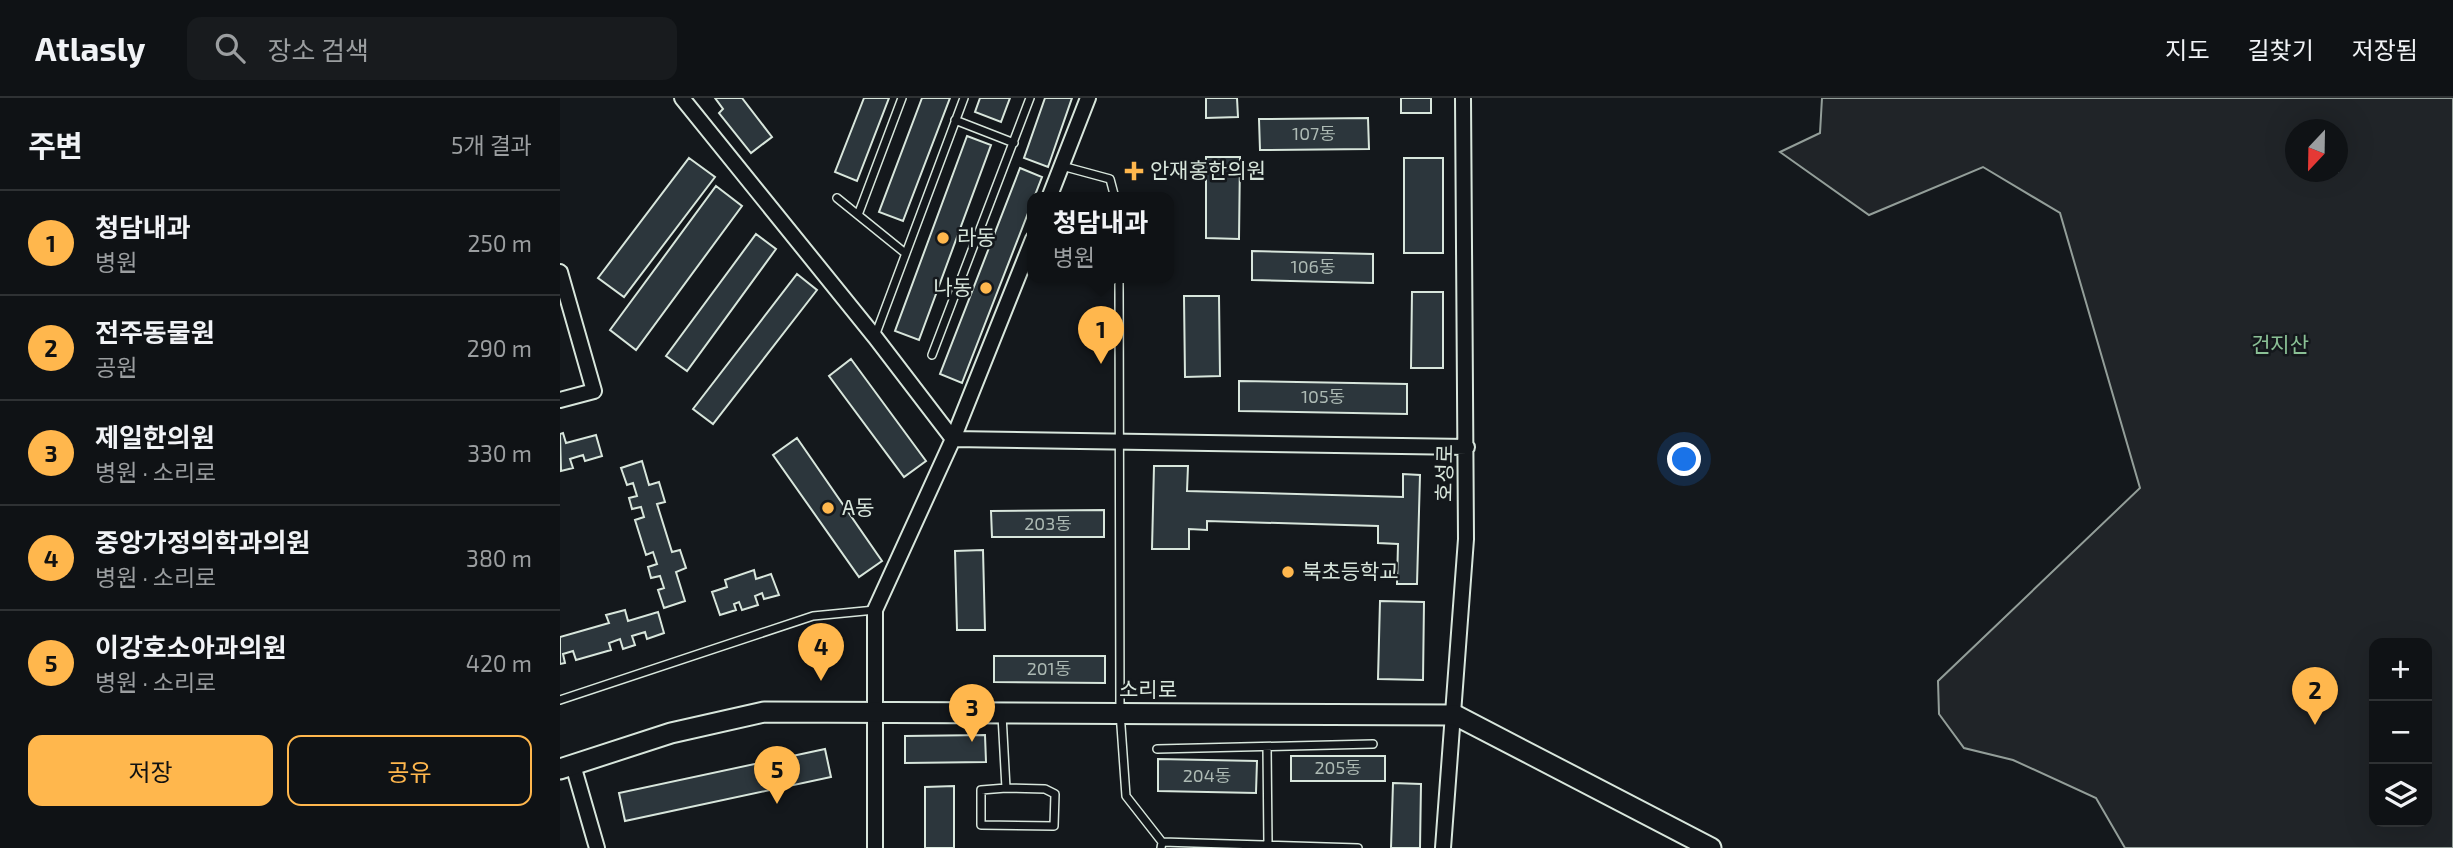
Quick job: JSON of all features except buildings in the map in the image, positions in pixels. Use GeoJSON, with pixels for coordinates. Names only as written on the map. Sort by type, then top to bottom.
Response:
{"type":"FeatureCollection","features":[{"type":"Feature","properties":{"kind":"street"},"geometry":{"type":"LineString","coordinates":[[682,98],[875,337],[953,439]]}},
{"type":"Feature","properties":{"kind":"street"},"geometry":{"type":"LineString","coordinates":[[1051,192],[1088,98]]}},
{"type":"Feature","properties":{"kind":"street","name":"호성로"},"geometry":{"type":"LineString","coordinates":[[1443,848],[1466,539],[1463,98]]}},
{"type":"Feature","properties":{"kind":"street"},"geometry":{"type":"LineString","coordinates":[[875,848],[875,610],[953,439],[1027,254]]}},
{"type":"Feature","properties":{"kind":"street"},"geometry":{"type":"LineString","coordinates":[[560,272],[594,391],[560,400]]}},
{"type":"Feature","properties":{"kind":"street"},"geometry":{"type":"LineString","coordinates":[[953,439],[1467,447]]}},
{"type":"Feature","properties":{"kind":"street","name":"소리로"},"geometry":{"type":"LineString","coordinates":[[567,767],[671,733],[764,712],[1455,715],[1711,848]]}},
{"type":"Feature","properties":{"kind":"street"},"geometry":{"type":"LineString","coordinates":[[567,767],[597,848]]}},
{"type":"Feature","properties":{"kind":"lane"},"geometry":{"type":"LineString","coordinates":[[858,215],[902,98]]}},
{"type":"Feature","properties":{"kind":"lane"},"geometry":{"type":"LineString","coordinates":[[875,337],[964,98]]}},
{"type":"Feature","properties":{"kind":"lane"},"geometry":{"type":"LineString","coordinates":[[932,355],[1030,98]]}},
{"type":"Feature","properties":{"kind":"lane"},"geometry":{"type":"LineString","coordinates":[[956,120],[1014,143]]}},
{"type":"Feature","properties":{"kind":"lane"},"geometry":{"type":"LineString","coordinates":[[1062,166],[1110,178],[1114,192]]}},
{"type":"Feature","properties":{"kind":"lane"},"geometry":{"type":"LineString","coordinates":[[836,198],[905,253]]}},
{"type":"Feature","properties":{"kind":"lane"},"geometry":{"type":"LineString","coordinates":[[1119,283],[1120,712],[1126,796],[1161,845],[1358,848]]}},
{"type":"Feature","properties":{"kind":"lane"},"geometry":{"type":"LineString","coordinates":[[560,700],[813,616],[875,610]]}},
{"type":"Feature","properties":{"kind":"lane"},"geometry":{"type":"LineString","coordinates":[[1002,715],[1006,788]]}},
{"type":"Feature","properties":{"kind":"lane"},"geometry":{"type":"LineString","coordinates":[[1157,749],[1373,744]]}},
{"type":"Feature","properties":{"kind":"lane"},"geometry":{"type":"LineString","coordinates":[[1267,747],[1268,845]]}},
{"type":"Feature","properties":{"kind":"lane"},"geometry":{"type":"LineString","coordinates":[[1006,788],[1045,789],[1055,794],[1054,826],[981,825],[981,790],[1006,788]]}},
{"type":"Feature","properties":{"kind":"green space","name":"건지산"},"geometry":{"type":"Polygon","coordinates":[[[1822,98],[2453,98],[2453,848],[2125,848],[2096,798],[2013,760],[1964,748],[1939,714],[1938,681],[2140,488],[2060,213],[1983,167],[1869,215],[1780,152],[1820,133],[1822,98]]]}},
{"type":"Feature","properties":{"kind":"place","name":"안재홍한의원"},"geometry":{"type":"Point","coordinates":[1134,171]}},
{"type":"Feature","properties":{"kind":"place","name":"라동"},"geometry":{"type":"Point","coordinates":[943,238]}},
{"type":"Feature","properties":{"kind":"place","name":"나동"},"geometry":{"type":"Point","coordinates":[986,288]}},
{"type":"Feature","properties":{"kind":"place","name":"청담내과"},"geometry":{"type":"Point","coordinates":[1101,364]}},
{"type":"Feature","properties":{"kind":"place","name":"A동"},"geometry":{"type":"Point","coordinates":[828,508]}},
{"type":"Feature","properties":{"kind":"place","name":"북초등학교"},"geometry":{"type":"Point","coordinates":[1288,572]}},
{"type":"Feature","properties":{"kind":"place","name":"중앙가정의학과의원"},"geometry":{"type":"Point","coordinates":[821,681]}},
{"type":"Feature","properties":{"kind":"place","name":"전주동물원"},"geometry":{"type":"Point","coordinates":[2315,725]}},
{"type":"Feature","properties":{"kind":"place","name":"제일한의원"},"geometry":{"type":"Point","coordinates":[972,742]}},
{"type":"Feature","properties":{"kind":"place","name":"이강호소아과의원"},"geometry":{"type":"Point","coordinates":[777,804]}}]}
